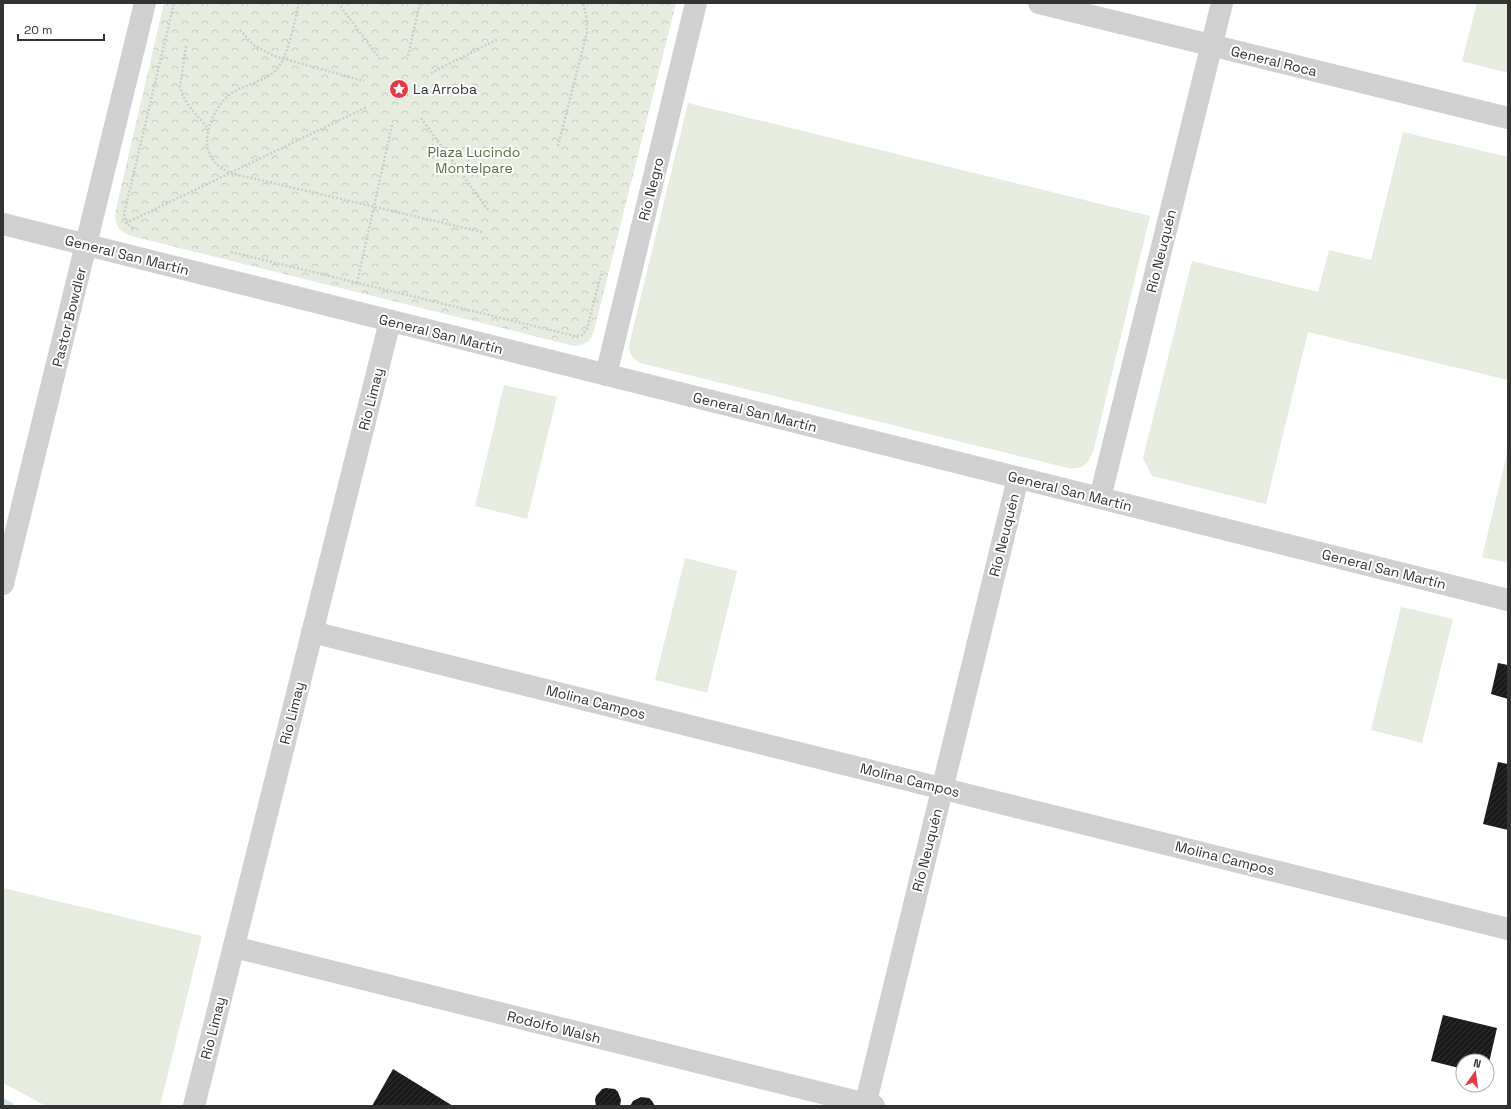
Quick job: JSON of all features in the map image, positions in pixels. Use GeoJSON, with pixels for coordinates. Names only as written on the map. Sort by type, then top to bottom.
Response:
{"type":"FeatureCollection","features":[{"type":"Feature","properties":{"kind":"street","name":"Pastor Bowdler"},"geometry":{"type":"LineString","coordinates":[[3,584],[146,3]]}},
{"type":"Feature","properties":{"kind":"street","name":"Río Negro"},"geometry":{"type":"LineString","coordinates":[[606,375],[696,3]]}},
{"type":"Feature","properties":{"kind":"street","name":"General Roca"},"geometry":{"type":"LineString","coordinates":[[1039,3],[1508,118]]}},
{"type":"Feature","properties":{"kind":"street","name":"Río Neuquén"},"geometry":{"type":"LineString","coordinates":[[1100,498],[1222,3]]}},
{"type":"Feature","properties":{"kind":"street","name":"General San Martín"},"geometry":{"type":"LineString","coordinates":[[3,224],[1508,600]]}},
{"type":"Feature","properties":{"kind":"street","name":"Río Limay"},"geometry":{"type":"LineString","coordinates":[[194,1106],[390,321]]}},
{"type":"Feature","properties":{"kind":"street","name":"Río Neuquén"},"geometry":{"type":"LineString","coordinates":[[868,1105],[942,788],[1018,478]]}},
{"type":"Feature","properties":{"kind":"street","name":"Molina Campos"},"geometry":{"type":"LineString","coordinates":[[312,632],[1508,929]]}},
{"type":"Feature","properties":{"kind":"street","name":"Rodolfo Walsh"},"geometry":{"type":"LineString","coordinates":[[234,947],[868,1105]]}},
{"type":"Feature","properties":{"kind":"path"},"geometry":{"type":"LineString","coordinates":[[141,230],[133,228],[126,223],[124,214],[174,3]]}},
{"type":"Feature","properties":{"kind":"path"},"geometry":{"type":"LineString","coordinates":[[300,3],[283,60],[277,70],[237,89],[226,97],[217,110],[208,129],[207,144],[211,158],[222,169],[230,173],[482,232]]}},
{"type":"Feature","properties":{"kind":"path"},"geometry":{"type":"LineString","coordinates":[[338,3],[380,59]]}},
{"type":"Feature","properties":{"kind":"path"},"geometry":{"type":"LineString","coordinates":[[408,56],[420,3]]}},
{"type":"Feature","properties":{"kind":"path"},"geometry":{"type":"LineString","coordinates":[[558,146],[587,32],[586,14],[583,3]]}},
{"type":"Feature","properties":{"kind":"path"},"geometry":{"type":"LineString","coordinates":[[240,30],[260,50],[283,60],[364,81]]}},
{"type":"Feature","properties":{"kind":"path"},"geometry":{"type":"LineString","coordinates":[[431,73],[498,39]]}},
{"type":"Feature","properties":{"kind":"path"},"geometry":{"type":"LineString","coordinates":[[186,46],[180,86],[183,98],[208,129]]}},
{"type":"Feature","properties":{"kind":"path"},"geometry":{"type":"LineString","coordinates":[[126,223],[367,107]]}},
{"type":"Feature","properties":{"kind":"path"},"geometry":{"type":"LineString","coordinates":[[421,118],[488,210]]}},
{"type":"Feature","properties":{"kind":"path"},"geometry":{"type":"LineString","coordinates":[[357,283],[392,125]]}},
{"type":"Feature","properties":{"kind":"path"},"geometry":{"type":"LineString","coordinates":[[226,250],[578,336],[582,335],[587,329],[604,263]]}},
{"type":"Feature","properties":{"kind":"green space","name":"Plaza Lucindo Montelpare"},"geometry":{"type":"Polygon","coordinates":[[[164,3],[676,3],[594,331],[589,340],[581,345],[574,346],[131,236],[123,232],[116,223],[115,214],[164,3]]]}},
{"type":"Feature","properties":{"kind":"green space"},"geometry":{"type":"Polygon","coordinates":[[[1477,3],[1508,3],[1508,73],[1462,61],[1477,3]]]}},
{"type":"Feature","properties":{"kind":"green space"},"geometry":{"type":"Polygon","coordinates":[[[688,103],[1150,216],[1094,448],[1086,464],[1074,469],[1068,468],[640,363],[635,359],[630,353],[629,345],[688,103]]]}},
{"type":"Feature","properties":{"kind":"green space"},"geometry":{"type":"Polygon","coordinates":[[[1403,132],[1508,157],[1508,380],[1308,332],[1266,504],[1152,476],[1143,458],[1192,261],[1318,292],[1329,250],[1371,260],[1403,132]]]}},
{"type":"Feature","properties":{"kind":"green space"},"geometry":{"type":"Polygon","coordinates":[[[504,385],[557,397],[527,519],[475,506],[504,385]]]}},
{"type":"Feature","properties":{"kind":"green space"},"geometry":{"type":"Polygon","coordinates":[[[1508,449],[1508,563],[1482,557],[1508,449]]]}},
{"type":"Feature","properties":{"kind":"green space"},"geometry":{"type":"Polygon","coordinates":[[[685,558],[737,571],[707,693],[655,680],[685,558]]]}},
{"type":"Feature","properties":{"kind":"green space"},"geometry":{"type":"Polygon","coordinates":[[[1401,607],[1453,619],[1422,743],[1371,730],[1401,607]]]}},
{"type":"Feature","properties":{"kind":"green space"},"geometry":{"type":"Polygon","coordinates":[[[3,888],[202,936],[160,1106],[46,1106],[3,1083],[3,888]]]}},
{"type":"Feature","properties":{"kind":"building"},"geometry":{"type":"Polygon","coordinates":[[[1498,663],[1508,665],[1508,699],[1491,694],[1498,663]]]}},
{"type":"Feature","properties":{"kind":"building"},"geometry":{"type":"Polygon","coordinates":[[[1498,762],[1508,764],[1508,830],[1483,824],[1498,762]]]}},
{"type":"Feature","properties":{"kind":"building"},"geometry":{"type":"Polygon","coordinates":[[[1443,1015],[1497,1028],[1491,1053],[1455,1053],[1455,1067],[1431,1061],[1443,1015]]]}},
{"type":"Feature","properties":{"kind":"building"},"geometry":{"type":"Polygon","coordinates":[[[393,1069],[419,1085],[453,1106],[372,1106],[393,1069]]]}},
{"type":"Feature","properties":{"kind":"building"},"geometry":{"type":"Polygon","coordinates":[[[602,1089],[615,1089],[618,1092],[621,1100],[620,1106],[596,1106],[596,1096],[602,1089]]]}},
{"type":"Feature","properties":{"kind":"building"},"geometry":{"type":"Polygon","coordinates":[[[641,1097],[649,1098],[655,1106],[630,1106],[633,1101],[641,1097]]]}},
{"type":"Feature","properties":{"kind":"waterway"},"geometry":{"type":"LineString","coordinates":[[3,1103],[9,1106]]}},
{"type":"Feature","properties":{"kind":"place","name":"La Arroba"},"geometry":{"type":"Point","coordinates":[399,89]}}]}
